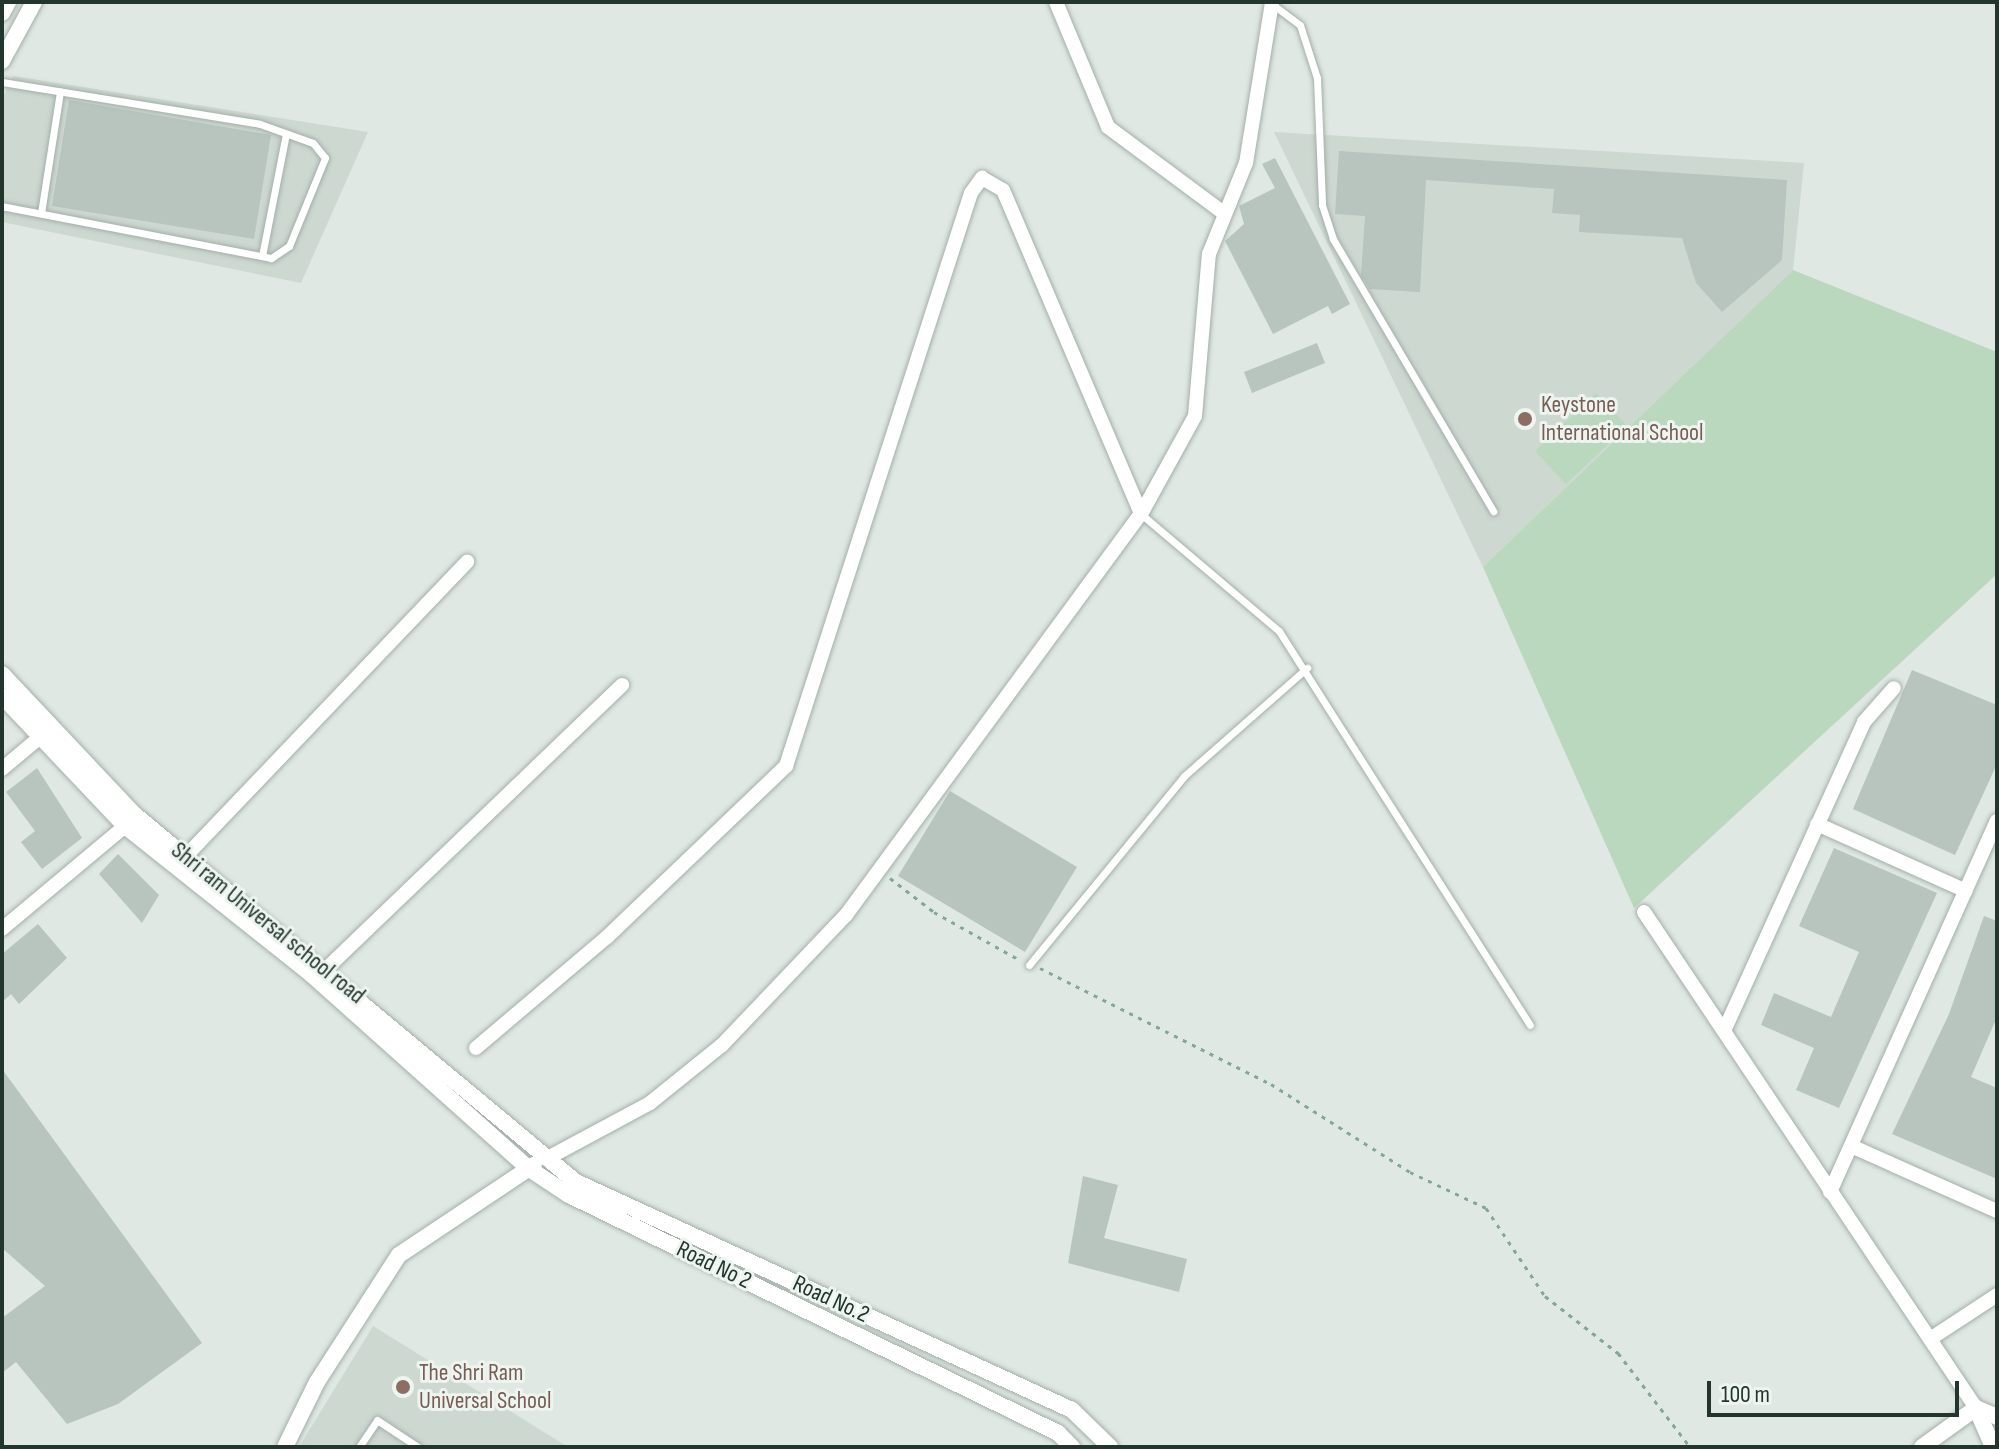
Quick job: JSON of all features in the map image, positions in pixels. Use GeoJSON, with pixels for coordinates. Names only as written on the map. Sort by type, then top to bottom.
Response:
{"type":"FeatureCollection","features":[{"type":"Feature","properties":{"kind":"street"},"geometry":{"type":"LineString","coordinates":[[2,13],[8,2]]}},
{"type":"Feature","properties":{"kind":"street"},"geometry":{"type":"LineString","coordinates":[[2,61],[34,2]]}},
{"type":"Feature","properties":{"kind":"street"},"geometry":{"type":"LineString","coordinates":[[1056,2],[1108,127],[1224,213]]}},
{"type":"Feature","properties":{"kind":"street"},"geometry":{"type":"LineString","coordinates":[[285,1447],[317,1382],[399,1255],[528,1168],[650,1103],[722,1045],[880,870],[1141,514],[1195,416],[1209,254],[1253,131],[1272,3]]}},
{"type":"Feature","properties":{"kind":"street"},"geometry":{"type":"LineString","coordinates":[[476,1048],[607,937],[786,766],[971,193],[982,178],[1003,190],[1141,514]]}},
{"type":"Feature","properties":{"kind":"street"},"geometry":{"type":"LineString","coordinates":[[184,858],[467,562]]}},
{"type":"Feature","properties":{"kind":"street","name":"Shri ram Universal school road"},"geometry":{"type":"LineString","coordinates":[[2,674],[184,858],[327,968],[546,1159]]}},
{"type":"Feature","properties":{"kind":"street"},"geometry":{"type":"LineString","coordinates":[[327,968],[622,685]]}},
{"type":"Feature","properties":{"kind":"street"},"geometry":{"type":"LineString","coordinates":[[1724,1031],[1864,722],[1894,688]]}},
{"type":"Feature","properties":{"kind":"street","name":"Shri ram Universal school road"},"geometry":{"type":"LineString","coordinates":[[2,696],[125,826],[322,983],[528,1168]]}},
{"type":"Feature","properties":{"kind":"street"},"geometry":{"type":"LineString","coordinates":[[2,769],[40,737]]}},
{"type":"Feature","properties":{"kind":"street"},"geometry":{"type":"LineString","coordinates":[[1830,1192],[1997,821]]}},
{"type":"Feature","properties":{"kind":"street"},"geometry":{"type":"LineString","coordinates":[[1817,824],[1966,891]]}},
{"type":"Feature","properties":{"kind":"street"},"geometry":{"type":"LineString","coordinates":[[2,929],[125,826]]}},
{"type":"Feature","properties":{"kind":"street"},"geometry":{"type":"LineString","coordinates":[[1644,912],[1976,1408],[1989,1446]]}},
{"type":"Feature","properties":{"kind":"street"},"geometry":{"type":"LineString","coordinates":[[1851,1146],[1997,1211]]}},
{"type":"Feature","properties":{"kind":"street","name":"Road No.2"},"geometry":{"type":"LineString","coordinates":[[546,1159],[576,1182],[1072,1410],[1110,1447]]}},
{"type":"Feature","properties":{"kind":"street","name":"Road No 2"},"geometry":{"type":"LineString","coordinates":[[528,1168],[569,1195],[1058,1433],[1072,1447]]}},
{"type":"Feature","properties":{"kind":"street"},"geometry":{"type":"LineString","coordinates":[[1930,1339],[1997,1295]]}},
{"type":"Feature","properties":{"kind":"street"},"geometry":{"type":"LineString","coordinates":[[1976,1408],[1997,1417]]}},
{"type":"Feature","properties":{"kind":"street"},"geometry":{"type":"LineString","coordinates":[[1922,1447],[1976,1408]]}},
{"type":"Feature","properties":{"kind":"lane"},"geometry":{"type":"LineString","coordinates":[[1272,3],[1300,25],[1317,78],[1322,205],[1333,239],[1493,511]]}},
{"type":"Feature","properties":{"kind":"lane"},"geometry":{"type":"LineString","coordinates":[[2,82],[286,134],[313,143],[325,158],[289,246],[281,256],[262,256],[2,206]]}},
{"type":"Feature","properties":{"kind":"lane"},"geometry":{"type":"LineString","coordinates":[[41,213],[60,91]]}},
{"type":"Feature","properties":{"kind":"lane"},"geometry":{"type":"LineString","coordinates":[[262,256],[286,134]]}},
{"type":"Feature","properties":{"kind":"lane"},"geometry":{"type":"LineString","coordinates":[[1141,514],[1279,631],[1307,668],[1530,1025]]}},
{"type":"Feature","properties":{"kind":"lane"},"geometry":{"type":"LineString","coordinates":[[1029,965],[1184,776],[1307,668]]}},
{"type":"Feature","properties":{"kind":"lane"},"geometry":{"type":"LineString","coordinates":[[359,1447],[377,1420],[418,1447]]}},
{"type":"Feature","properties":{"kind":"path"},"geometry":{"type":"LineString","coordinates":[[880,870],[934,912],[1029,965],[1271,1084],[1410,1172],[1486,1208],[1545,1296],[1618,1353],[1690,1447]]}},
{"type":"Feature","properties":{"kind":"shaded area"},"geometry":{"type":"Polygon","coordinates":[[[13,76],[368,132],[301,283],[2,222],[2,99],[13,76]]]}},
{"type":"Feature","properties":{"kind":"shaded area","name":"Keystone International School"},"geometry":{"type":"Polygon","coordinates":[[[1274,132],[1804,163],[1793,270],[1483,567],[1274,132]]]}},
{"type":"Feature","properties":{"kind":"shaded area","name":"The Shri Ram Universal School"},"geometry":{"type":"Polygon","coordinates":[[[373,1326],[568,1447],[299,1447],[373,1326]]]}},
{"type":"Feature","properties":{"kind":"green space"},"geometry":{"type":"Polygon","coordinates":[[[1793,270],[1997,352],[1997,574],[1634,908],[1483,567],[1793,270]]]}},
{"type":"Feature","properties":{"kind":"green space"},"geometry":{"type":"Polygon","coordinates":[[[1596,393],[1627,426],[1566,484],[1535,451],[1596,393]]]}},
{"type":"Feature","properties":{"kind":"building"},"geometry":{"type":"Polygon","coordinates":[[[69,100],[271,135],[254,239],[52,206],[69,100]]]}},
{"type":"Feature","properties":{"kind":"building"},"geometry":{"type":"Polygon","coordinates":[[[1339,151],[1787,180],[1782,260],[1722,312],[1696,283],[1682,238],[1579,232],[1580,215],[1552,213],[1554,189],[1426,180],[1420,292],[1370,289],[1361,275],[1365,216],[1335,214],[1339,151]]]}},
{"type":"Feature","properties":{"kind":"building"},"geometry":{"type":"Polygon","coordinates":[[[1275,158],[1350,304],[1332,314],[1328,306],[1273,334],[1225,241],[1244,224],[1239,206],[1275,188],[1262,164],[1275,158]]]}},
{"type":"Feature","properties":{"kind":"building"},"geometry":{"type":"Polygon","coordinates":[[[1317,343],[1325,363],[1252,393],[1244,372],[1317,343]]]}},
{"type":"Feature","properties":{"kind":"building"},"geometry":{"type":"Polygon","coordinates":[[[1912,670],[1997,705],[1997,764],[1955,855],[1853,809],[1912,670]]]}},
{"type":"Feature","properties":{"kind":"building"},"geometry":{"type":"Polygon","coordinates":[[[37,768],[82,838],[42,869],[21,842],[35,831],[6,792],[37,768]]]}},
{"type":"Feature","properties":{"kind":"building"},"geometry":{"type":"Polygon","coordinates":[[[950,791],[1077,867],[1025,952],[898,876],[950,791]]]}},
{"type":"Feature","properties":{"kind":"building"},"geometry":{"type":"Polygon","coordinates":[[[1834,848],[1937,893],[1839,1108],[1796,1090],[1814,1048],[1761,1025],[1774,993],[1831,1017],[1859,952],[1799,926],[1834,848]]]}},
{"type":"Feature","properties":{"kind":"building"},"geometry":{"type":"Polygon","coordinates":[[[118,854],[159,895],[142,923],[99,874],[118,854]]]}},
{"type":"Feature","properties":{"kind":"building"},"geometry":{"type":"Polygon","coordinates":[[[1984,916],[1997,921],[1997,1017],[1971,1077],[1997,1088],[1997,1179],[1892,1134],[1949,1014],[1984,916]]]}},
{"type":"Feature","properties":{"kind":"building"},"geometry":{"type":"Polygon","coordinates":[[[38,924],[67,958],[19,1004],[11,994],[2,1002],[2,954],[38,924]]]}},
{"type":"Feature","properties":{"kind":"building"},"geometry":{"type":"Polygon","coordinates":[[[2,1069],[202,1343],[118,1404],[67,1424],[16,1362],[2,1373],[2,1318],[45,1286],[2,1248],[2,1069]]]}},
{"type":"Feature","properties":{"kind":"building"},"geometry":{"type":"Polygon","coordinates":[[[1083,1176],[1118,1185],[1104,1238],[1187,1259],[1179,1292],[1068,1263],[1083,1176]]]}},
{"type":"Feature","properties":{"kind":"place","name":"Keystone International School"},"geometry":{"type":"Point","coordinates":[1525,419]}},
{"type":"Feature","properties":{"kind":"place","name":"The Shri Ram Universal School"},"geometry":{"type":"Point","coordinates":[403,1387]}}]}
